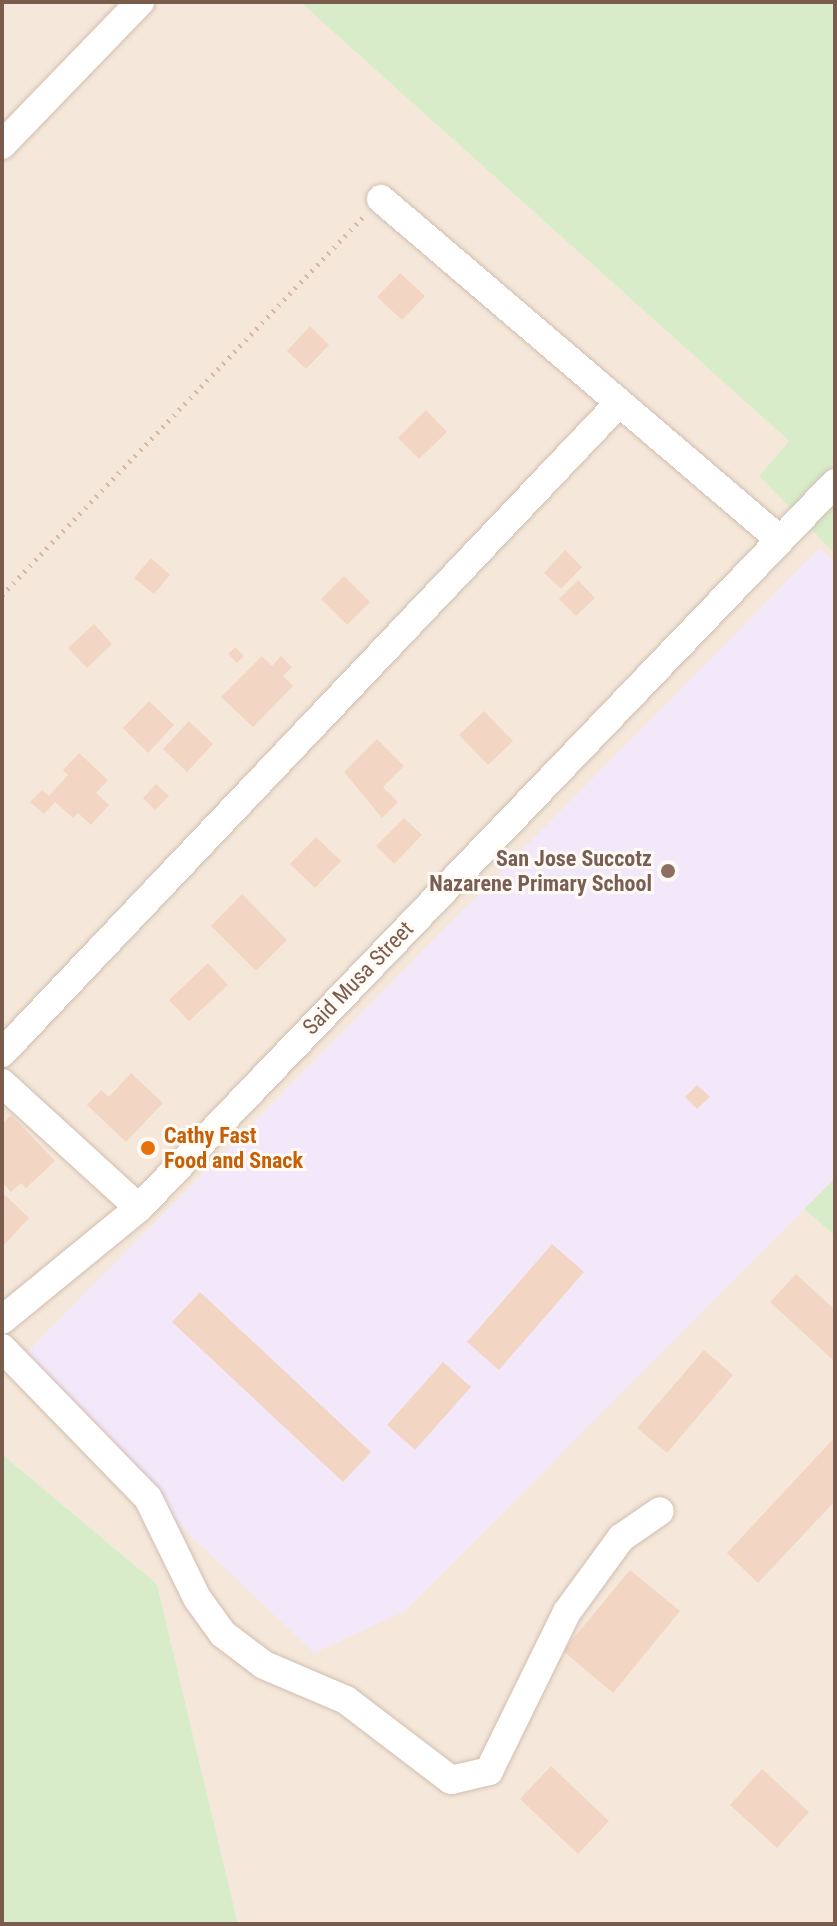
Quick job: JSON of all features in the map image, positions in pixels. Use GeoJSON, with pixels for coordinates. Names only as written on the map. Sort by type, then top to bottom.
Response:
{"type":"FeatureCollection","features":[{"type":"Feature","properties":{"kind":"street"},"geometry":{"type":"LineString","coordinates":[[2,145],[140,2]]}},
{"type":"Feature","properties":{"kind":"street"},"geometry":{"type":"LineString","coordinates":[[381,199],[779,539]]}},
{"type":"Feature","properties":{"kind":"street"},"geometry":{"type":"LineString","coordinates":[[2,1053],[619,403]]}},
{"type":"Feature","properties":{"kind":"street","name":"Said Musa Street"},"geometry":{"type":"LineString","coordinates":[[2,1320],[139,1208],[835,483]]}},
{"type":"Feature","properties":{"kind":"street"},"geometry":{"type":"LineString","coordinates":[[2,1083],[139,1208]]}},
{"type":"Feature","properties":{"kind":"street"},"geometry":{"type":"LineString","coordinates":[[2,1348],[148,1498],[197,1598],[223,1634],[264,1665],[346,1700],[451,1780],[489,1771],[567,1612],[621,1538],[660,1511]]}},
{"type":"Feature","properties":{"kind":"path"},"geometry":{"type":"LineString","coordinates":[[2,595],[381,199]]}},
{"type":"Feature","properties":{"kind":"shaded area"},"geometry":{"type":"Polygon","coordinates":[[[2,2],[300,2],[789,441],[759,476],[835,554],[835,1178],[804,1209],[835,1236],[835,1924],[238,1924],[157,1584],[2,1454],[2,2]]]}},
{"type":"Feature","properties":{"kind":"shaded area","name":"San Jose Succotz Nazarene Primary School"},"geometry":{"type":"Polygon","coordinates":[[[820,548],[835,563],[835,1178],[405,1611],[314,1653],[13,1366],[820,548]]]}},
{"type":"Feature","properties":{"kind":"green space"},"geometry":{"type":"Polygon","coordinates":[[[300,2],[835,2],[835,554],[759,476],[789,441],[300,2]]]}},
{"type":"Feature","properties":{"kind":"green space"},"geometry":{"type":"Polygon","coordinates":[[[835,1178],[835,1236],[804,1209],[835,1178]]]}},
{"type":"Feature","properties":{"kind":"green space"},"geometry":{"type":"Polygon","coordinates":[[[2,1454],[157,1584],[238,1924],[2,1924],[2,1454]]]}},
{"type":"Feature","properties":{"kind":"building"},"geometry":{"type":"Polygon","coordinates":[[[400,273],[425,296],[402,320],[377,297],[400,273]]]}},
{"type":"Feature","properties":{"kind":"building"},"geometry":{"type":"Polygon","coordinates":[[[310,326],[329,345],[306,369],[287,351],[310,326]]]}},
{"type":"Feature","properties":{"kind":"building"},"geometry":{"type":"Polygon","coordinates":[[[426,410],[447,432],[419,459],[398,438],[426,410]]]}},
{"type":"Feature","properties":{"kind":"building"},"geometry":{"type":"Polygon","coordinates":[[[565,550],[582,567],[561,589],[544,573],[565,550]]]}},
{"type":"Feature","properties":{"kind":"building"},"geometry":{"type":"Polygon","coordinates":[[[151,558],[170,575],[154,594],[134,578],[151,558]]]}},
{"type":"Feature","properties":{"kind":"building"},"geometry":{"type":"Polygon","coordinates":[[[344,576],[370,602],[347,625],[321,599],[344,576]]]}},
{"type":"Feature","properties":{"kind":"building"},"geometry":{"type":"Polygon","coordinates":[[[578,580],[595,598],[576,616],[559,599],[578,580]]]}},
{"type":"Feature","properties":{"kind":"building"},"geometry":{"type":"Polygon","coordinates":[[[94,624],[112,644],[87,668],[68,648],[94,624]]]}},
{"type":"Feature","properties":{"kind":"building"},"geometry":{"type":"Polygon","coordinates":[[[235,647],[244,656],[237,663],[228,654],[235,647]]]}},
{"type":"Feature","properties":{"kind":"building"},"geometry":{"type":"Polygon","coordinates":[[[262,656],[272,666],[281,656],[292,667],[283,676],[293,686],[253,727],[221,697],[262,656]]]}},
{"type":"Feature","properties":{"kind":"building"},"geometry":{"type":"Polygon","coordinates":[[[149,701],[174,725],[148,753],[123,728],[149,701]]]}},
{"type":"Feature","properties":{"kind":"building"},"geometry":{"type":"Polygon","coordinates":[[[484,711],[513,741],[488,765],[459,735],[484,711]]]}},
{"type":"Feature","properties":{"kind":"building"},"geometry":{"type":"Polygon","coordinates":[[[189,721],[213,744],[187,772],[163,749],[189,721]]]}},
{"type":"Feature","properties":{"kind":"building"},"geometry":{"type":"Polygon","coordinates":[[[377,739],[404,766],[383,787],[398,802],[382,818],[344,772],[377,739]]]}},
{"type":"Feature","properties":{"kind":"building"},"geometry":{"type":"Polygon","coordinates":[[[79,753],[108,780],[96,793],[109,805],[91,825],[78,813],[73,818],[55,802],[44,814],[30,802],[42,790],[49,796],[68,775],[63,770],[79,753]]]}},
{"type":"Feature","properties":{"kind":"building"},"geometry":{"type":"Polygon","coordinates":[[[156,784],[169,796],[155,810],[143,798],[156,784]]]}},
{"type":"Feature","properties":{"kind":"building"},"geometry":{"type":"Polygon","coordinates":[[[404,818],[422,835],[394,864],[376,846],[404,818]]]}},
{"type":"Feature","properties":{"kind":"building"},"geometry":{"type":"Polygon","coordinates":[[[316,837],[341,861],[315,888],[290,864],[316,837]]]}},
{"type":"Feature","properties":{"kind":"building"},"geometry":{"type":"Polygon","coordinates":[[[242,894],[287,940],[256,971],[211,926],[242,894]]]}},
{"type":"Feature","properties":{"kind":"building"},"geometry":{"type":"Polygon","coordinates":[[[208,963],[228,985],[189,1021],[169,1000],[208,963]]]}},
{"type":"Feature","properties":{"kind":"building"},"geometry":{"type":"Polygon","coordinates":[[[131,1073],[163,1103],[126,1142],[87,1105],[101,1090],[109,1097],[131,1073]]]}},
{"type":"Feature","properties":{"kind":"building"},"geometry":{"type":"Polygon","coordinates":[[[697,1085],[710,1097],[697,1109],[685,1097],[697,1085]]]}},
{"type":"Feature","properties":{"kind":"building"},"geometry":{"type":"Polygon","coordinates":[[[11,1115],[55,1161],[26,1188],[21,1183],[11,1192],[2,1182],[2,1124],[11,1115]]]}},
{"type":"Feature","properties":{"kind":"building"},"geometry":{"type":"Polygon","coordinates":[[[5,1195],[29,1218],[4,1245],[2,1199],[5,1195]]]}},
{"type":"Feature","properties":{"kind":"building"},"geometry":{"type":"Polygon","coordinates":[[[552,1244],[584,1272],[499,1370],[467,1342],[552,1244]]]}},
{"type":"Feature","properties":{"kind":"building"},"geometry":{"type":"Polygon","coordinates":[[[796,1274],[835,1310],[835,1362],[770,1302],[796,1274]]]}},
{"type":"Feature","properties":{"kind":"building"},"geometry":{"type":"Polygon","coordinates":[[[200,1292],[371,1452],[343,1482],[172,1322],[200,1292]]]}},
{"type":"Feature","properties":{"kind":"building"},"geometry":{"type":"Polygon","coordinates":[[[704,1350],[733,1375],[667,1453],[637,1428],[704,1350]]]}},
{"type":"Feature","properties":{"kind":"building"},"geometry":{"type":"Polygon","coordinates":[[[443,1362],[471,1387],[415,1450],[387,1425],[443,1362]]]}},
{"type":"Feature","properties":{"kind":"building"},"geometry":{"type":"Polygon","coordinates":[[[835,1437],[835,1501],[758,1583],[727,1553],[835,1437]]]}},
{"type":"Feature","properties":{"kind":"building"},"geometry":{"type":"Polygon","coordinates":[[[630,1570],[680,1611],[613,1693],[563,1651],[630,1570]]]}},
{"type":"Feature","properties":{"kind":"building"},"geometry":{"type":"Polygon","coordinates":[[[551,1766],[609,1821],[578,1854],[520,1799],[551,1766]]]}},
{"type":"Feature","properties":{"kind":"building"},"geometry":{"type":"Polygon","coordinates":[[[762,1769],[809,1812],[777,1848],[730,1805],[762,1769]]]}},
{"type":"Feature","properties":{"kind":"place","name":"San Jose Succotz Nazarene Primary School"},"geometry":{"type":"Point","coordinates":[668,871]}},
{"type":"Feature","properties":{"kind":"place","name":"Cathy Fast Food and Snack"},"geometry":{"type":"Point","coordinates":[148,1148]}}]}
